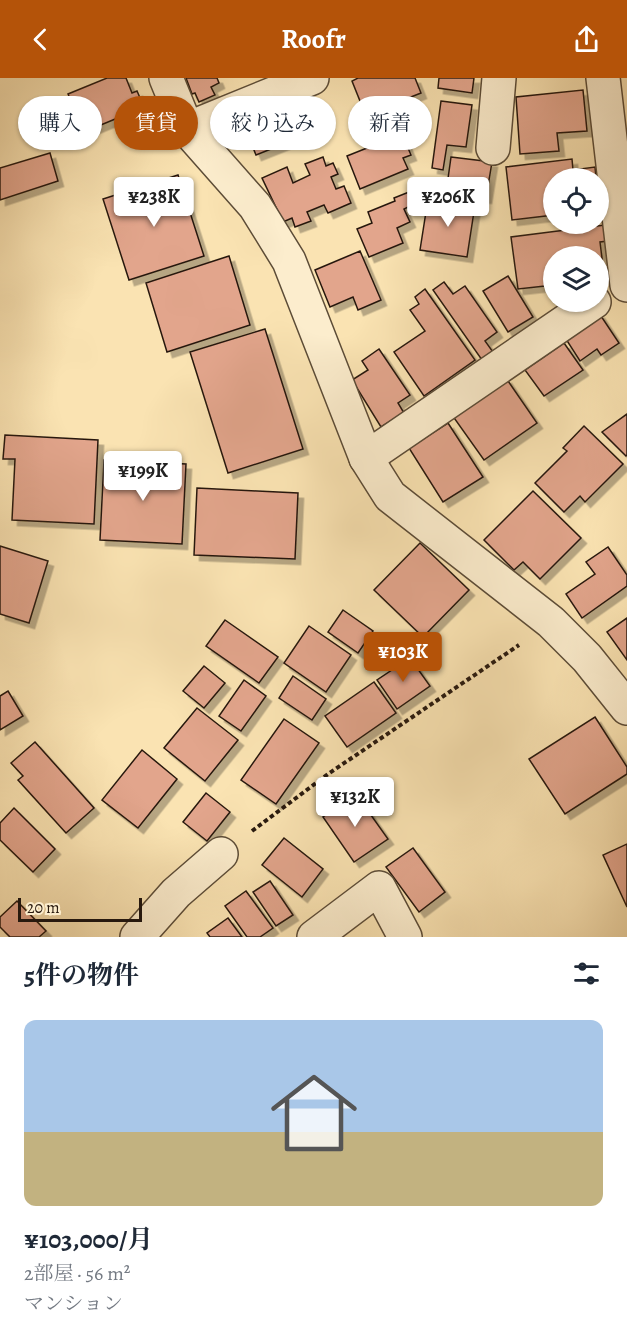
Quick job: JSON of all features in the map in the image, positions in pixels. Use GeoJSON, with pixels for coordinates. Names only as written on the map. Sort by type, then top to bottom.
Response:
{"type":"FeatureCollection","features":[{"type":"Feature","properties":{"kind":"street"},"geometry":{"type":"LineString","coordinates":[[166,78],[173,96]]}},
{"type":"Feature","properties":{"kind":"street"},"geometry":{"type":"LineString","coordinates":[[198,125],[312,78]]}},
{"type":"Feature","properties":{"kind":"street"},"geometry":{"type":"LineString","coordinates":[[493,148],[499,78]]}},
{"type":"Feature","properties":{"kind":"street"},"geometry":{"type":"LineString","coordinates":[[603,78],[626,283],[609,293]]}},
{"type":"Feature","properties":{"kind":"street"},"geometry":{"type":"LineString","coordinates":[[198,141],[255,206],[289,261],[366,458],[390,496],[552,622],[587,658],[627,708]]}},
{"type":"Feature","properties":{"kind":"street"},"geometry":{"type":"LineString","coordinates":[[366,458],[579,312]]}},
{"type":"Feature","properties":{"kind":"street"},"geometry":{"type":"LineString","coordinates":[[137,937],[176,893],[222,854]]}},
{"type":"Feature","properties":{"kind":"street"},"geometry":{"type":"LineString","coordinates":[[314,937],[380,888],[405,937]]}},
{"type":"Feature","properties":{"kind":"path"},"geometry":{"type":"LineString","coordinates":[[222,854],[328,774],[552,622]]}},
{"type":"Feature","properties":{"kind":"building"},"geometry":{"type":"Polygon","coordinates":[[[107,78],[126,78],[132,93],[137,91],[139,96],[114,96],[114,120],[102,124],[102,96],[69,96],[68,94],[107,78]]]}},
{"type":"Feature","properties":{"kind":"building"},"geometry":{"type":"Polygon","coordinates":[[[186,78],[217,78],[219,83],[211,87],[215,95],[199,102],[198,96],[195,93],[192,94],[186,78]]]}},
{"type":"Feature","properties":{"kind":"building"},"geometry":{"type":"Polygon","coordinates":[[[358,78],[415,78],[421,93],[413,96],[358,96],[352,81],[358,78]]]}},
{"type":"Feature","properties":{"kind":"building"},"geometry":{"type":"Polygon","coordinates":[[[439,78],[474,78],[472,93],[438,88],[439,78]]]}},
{"type":"Feature","properties":{"kind":"building"},"geometry":{"type":"Polygon","coordinates":[[[583,90],[587,131],[557,133],[559,151],[520,154],[516,97],[583,90]]]}},
{"type":"Feature","properties":{"kind":"building"},"geometry":{"type":"Polygon","coordinates":[[[441,101],[472,105],[466,147],[447,145],[443,170],[432,168],[441,101]]]}},
{"type":"Feature","properties":{"kind":"building"},"geometry":{"type":"Polygon","coordinates":[[[254,150],[268,150],[256,155],[254,150]]]}},
{"type":"Feature","properties":{"kind":"building"},"geometry":{"type":"Polygon","coordinates":[[[362,150],[409,150],[411,155],[403,158],[408,169],[360,189],[347,156],[362,150]]]}},
{"type":"Feature","properties":{"kind":"building"},"geometry":{"type":"Polygon","coordinates":[[[50,153],[58,181],[0,200],[0,168],[50,153]]]}},
{"type":"Feature","properties":{"kind":"building"},"geometry":{"type":"Polygon","coordinates":[[[323,157],[326,166],[333,163],[338,174],[331,177],[336,189],[344,186],[351,203],[328,213],[324,205],[307,212],[311,221],[295,227],[292,218],[283,222],[262,178],[287,167],[293,183],[310,175],[305,164],[323,157]]]}},
{"type":"Feature","properties":{"kind":"building"},"geometry":{"type":"Polygon","coordinates":[[[451,157],[492,162],[486,198],[446,193],[451,157]]]}},
{"type":"Feature","properties":{"kind":"building"},"geometry":{"type":"Polygon","coordinates":[[[572,159],[573,168],[543,168],[543,216],[512,220],[506,167],[572,159]]]}},
{"type":"Feature","properties":{"kind":"building"},"geometry":{"type":"Polygon","coordinates":[[[178,175],[204,256],[129,280],[103,199],[178,175]]]}},
{"type":"Feature","properties":{"kind":"building"},"geometry":{"type":"Polygon","coordinates":[[[409,192],[414,204],[404,209],[410,222],[397,228],[403,243],[369,257],[357,229],[372,223],[368,212],[395,201],[394,198],[409,192]]]}},
{"type":"Feature","properties":{"kind":"building"},"geometry":{"type":"Polygon","coordinates":[[[428,199],[475,205],[467,257],[420,250],[428,199]]]}},
{"type":"Feature","properties":{"kind":"building"},"geometry":{"type":"Polygon","coordinates":[[[543,233],[607,234],[608,241],[600,242],[600,246],[543,246],[543,286],[518,289],[511,237],[543,233]]]}},
{"type":"Feature","properties":{"kind":"building"},"geometry":{"type":"Polygon","coordinates":[[[360,251],[381,300],[358,310],[353,297],[330,307],[315,270],[360,251]]]}},
{"type":"Feature","properties":{"kind":"building"},"geometry":{"type":"Polygon","coordinates":[[[229,256],[250,325],[167,352],[146,283],[229,256]]]}},
{"type":"Feature","properties":{"kind":"building"},"geometry":{"type":"Polygon","coordinates":[[[508,276],[533,317],[508,332],[483,291],[508,276]]]}},
{"type":"Feature","properties":{"kind":"building"},"geometry":{"type":"Polygon","coordinates":[[[444,282],[453,294],[465,286],[497,332],[485,341],[493,352],[482,360],[433,290],[444,282]]]}},
{"type":"Feature","properties":{"kind":"building"},"geometry":{"type":"Polygon","coordinates":[[[425,289],[475,360],[424,396],[394,352],[425,331],[410,310],[419,304],[415,297],[425,289]]]}},
{"type":"Feature","properties":{"kind":"building"},"geometry":{"type":"Polygon","coordinates":[[[599,313],[619,343],[601,355],[597,349],[580,361],[564,336],[599,313]]]}},
{"type":"Feature","properties":{"kind":"building"},"geometry":{"type":"Polygon","coordinates":[[[265,329],[303,449],[228,473],[190,352],[265,329]]]}},
{"type":"Feature","properties":{"kind":"building"},"geometry":{"type":"Polygon","coordinates":[[[564,343],[583,370],[544,396],[525,370],[564,343]]]}},
{"type":"Feature","properties":{"kind":"building"},"geometry":{"type":"Polygon","coordinates":[[[379,349],[410,395],[398,403],[404,413],[381,427],[352,380],[368,370],[362,361],[379,349]]]}},
{"type":"Feature","properties":{"kind":"building"},"geometry":{"type":"Polygon","coordinates":[[[506,378],[537,423],[484,460],[452,415],[506,378]]]}},
{"type":"Feature","properties":{"kind":"building"},"geometry":{"type":"Polygon","coordinates":[[[627,414],[627,455],[626,456],[602,432],[627,414]]]}},
{"type":"Feature","properties":{"kind":"building"},"geometry":{"type":"Polygon","coordinates":[[[448,423],[483,477],[443,502],[409,448],[448,423]]]}},
{"type":"Feature","properties":{"kind":"building"},"geometry":{"type":"Polygon","coordinates":[[[584,426],[623,464],[585,502],[580,496],[564,512],[535,483],[567,451],[563,448],[584,426]]]}},
{"type":"Feature","properties":{"kind":"building"},"geometry":{"type":"Polygon","coordinates":[[[5,435],[98,440],[94,524],[12,520],[15,459],[3,459],[5,435]]]}},
{"type":"Feature","properties":{"kind":"building"},"geometry":{"type":"Polygon","coordinates":[[[104,460],[186,464],[182,544],[100,540],[104,460]]]}},
{"type":"Feature","properties":{"kind":"building"},"geometry":{"type":"Polygon","coordinates":[[[197,488],[298,493],[295,559],[194,555],[197,488]]]}},
{"type":"Feature","properties":{"kind":"building"},"geometry":{"type":"Polygon","coordinates":[[[533,491],[581,538],[540,579],[523,562],[514,570],[484,540],[533,491]]]}},
{"type":"Feature","properties":{"kind":"building"},"geometry":{"type":"Polygon","coordinates":[[[420,543],[469,590],[423,637],[374,590],[420,543]]]}},
{"type":"Feature","properties":{"kind":"building"},"geometry":{"type":"Polygon","coordinates":[[[0,546],[48,561],[29,623],[0,614],[0,546]]]}},
{"type":"Feature","properties":{"kind":"building"},"geometry":{"type":"Polygon","coordinates":[[[608,547],[627,575],[627,586],[582,618],[566,594],[595,574],[586,562],[608,547]]]}},
{"type":"Feature","properties":{"kind":"building"},"geometry":{"type":"Polygon","coordinates":[[[343,610],[373,631],[358,653],[328,632],[343,610]]]}},
{"type":"Feature","properties":{"kind":"building"},"geometry":{"type":"Polygon","coordinates":[[[627,618],[627,660],[607,632],[627,618]]]}},
{"type":"Feature","properties":{"kind":"building"},"geometry":{"type":"Polygon","coordinates":[[[225,620],[278,657],[259,683],[206,646],[225,620]]]}},
{"type":"Feature","properties":{"kind":"building"},"geometry":{"type":"Polygon","coordinates":[[[309,626],[351,655],[326,692],[284,663],[309,626]]]}},
{"type":"Feature","properties":{"kind":"building"},"geometry":{"type":"Polygon","coordinates":[[[410,658],[430,686],[397,709],[377,680],[410,658]]]}},
{"type":"Feature","properties":{"kind":"building"},"geometry":{"type":"Polygon","coordinates":[[[204,666],[225,683],[204,708],[183,691],[204,666]]]}},
{"type":"Feature","properties":{"kind":"building"},"geometry":{"type":"Polygon","coordinates":[[[293,676],[326,699],[312,720],[279,698],[293,676]]]}},
{"type":"Feature","properties":{"kind":"building"},"geometry":{"type":"Polygon","coordinates":[[[244,680],[266,696],[241,731],[219,716],[244,680]]]}},
{"type":"Feature","properties":{"kind":"building"},"geometry":{"type":"Polygon","coordinates":[[[374,682],[396,713],[347,747],[325,716],[374,682]]]}},
{"type":"Feature","properties":{"kind":"building"},"geometry":{"type":"Polygon","coordinates":[[[8,691],[23,716],[0,730],[0,696],[8,691]]]}},
{"type":"Feature","properties":{"kind":"building"},"geometry":{"type":"Polygon","coordinates":[[[197,708],[238,740],[205,781],[164,748],[197,708]]]}},
{"type":"Feature","properties":{"kind":"building"},"geometry":{"type":"Polygon","coordinates":[[[595,717],[627,767],[627,774],[565,814],[529,759],[595,717]]]}},
{"type":"Feature","properties":{"kind":"building"},"geometry":{"type":"Polygon","coordinates":[[[284,719],[319,743],[276,804],[241,780],[284,719]]]}},
{"type":"Feature","properties":{"kind":"building"},"geometry":{"type":"Polygon","coordinates":[[[35,742],[94,808],[66,833],[18,780],[23,776],[11,763],[35,742]]]}},
{"type":"Feature","properties":{"kind":"building"},"geometry":{"type":"Polygon","coordinates":[[[142,750],[177,779],[138,828],[102,800],[142,750]]]}},
{"type":"Feature","properties":{"kind":"building"},"geometry":{"type":"Polygon","coordinates":[[[206,793],[230,812],[207,841],[183,822],[206,793]]]}},
{"type":"Feature","properties":{"kind":"building"},"geometry":{"type":"Polygon","coordinates":[[[356,794],[388,839],[354,862],[323,817],[356,794]]]}},
{"type":"Feature","properties":{"kind":"building"},"geometry":{"type":"Polygon","coordinates":[[[14,808],[55,849],[33,872],[0,840],[0,823],[14,808]]]}},
{"type":"Feature","properties":{"kind":"building"},"geometry":{"type":"Polygon","coordinates":[[[284,838],[323,869],[302,897],[262,865],[284,838]]]}},
{"type":"Feature","properties":{"kind":"building"},"geometry":{"type":"Polygon","coordinates":[[[627,844],[627,907],[603,855],[627,844]]]}},
{"type":"Feature","properties":{"kind":"building"},"geometry":{"type":"Polygon","coordinates":[[[413,848],[445,892],[419,912],[386,867],[413,848]]]}},
{"type":"Feature","properties":{"kind":"building"},"geometry":{"type":"Polygon","coordinates":[[[270,881],[293,915],[276,926],[253,892],[270,881]]]}},
{"type":"Feature","properties":{"kind":"building"},"geometry":{"type":"Polygon","coordinates":[[[246,891],[273,928],[260,937],[247,937],[225,906],[246,891]]]}},
{"type":"Feature","properties":{"kind":"building"},"geometry":{"type":"Polygon","coordinates":[[[17,901],[46,931],[39,937],[10,937],[0,927],[0,917],[17,901]]]}},
{"type":"Feature","properties":{"kind":"building"},"geometry":{"type":"Polygon","coordinates":[[[228,918],[242,937],[210,937],[207,933],[228,918]]]}}]}
